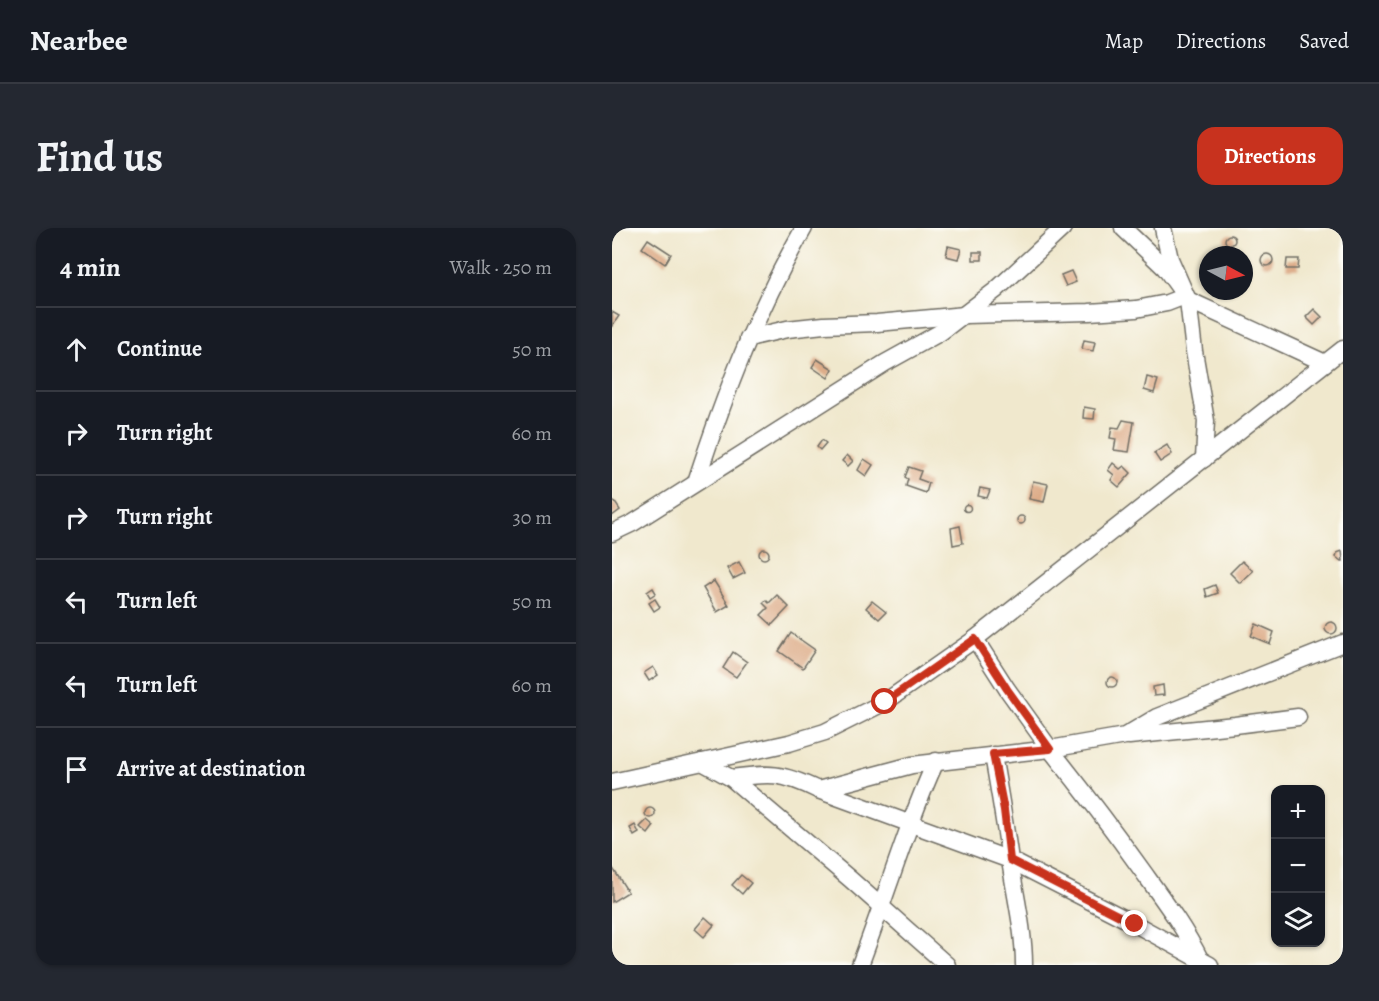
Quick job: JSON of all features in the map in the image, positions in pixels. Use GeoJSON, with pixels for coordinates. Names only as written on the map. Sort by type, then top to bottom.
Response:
{"type":"FeatureCollection","features":[{"type":"Feature","properties":{"kind":"street"},"geometry":{"type":"LineString","coordinates":[[696,482],[721,405],[748,338],[786,258],[804,228]]}},
{"type":"Feature","properties":{"kind":"street"},"geometry":{"type":"LineString","coordinates":[[612,534],[633,523],[885,363],[940,332],[996,290],[1063,228]]}},
{"type":"Feature","properties":{"kind":"street"},"geometry":{"type":"LineString","coordinates":[[1124,228],[1165,268],[1187,298],[1325,363]]}},
{"type":"Feature","properties":{"kind":"street"},"geometry":{"type":"LineString","coordinates":[[1163,228],[1170,259],[1187,298],[1206,421],[1204,459]]}},
{"type":"Feature","properties":{"kind":"street"},"geometry":{"type":"LineString","coordinates":[[748,338],[787,329],[824,325],[965,315],[1136,309],[1187,298]]}},
{"type":"Feature","properties":{"kind":"street"},"geometry":{"type":"LineString","coordinates":[[612,782],[789,743],[825,732],[885,702],[975,639],[1343,349]]}},
{"type":"Feature","properties":{"kind":"street"},"geometry":{"type":"LineString","coordinates":[[975,639],[1050,749],[1098,809],[1188,934],[1205,964]]}},
{"type":"Feature","properties":{"kind":"street"},"geometry":{"type":"LineString","coordinates":[[1125,736],[1157,717],[1343,644]]}},
{"type":"Feature","properties":{"kind":"street"},"geometry":{"type":"LineString","coordinates":[[818,790],[936,760],[1050,749],[1125,736],[1298,717]]}},
{"type":"Feature","properties":{"kind":"street"},"geometry":{"type":"LineString","coordinates":[[993,754],[1004,810],[1021,925],[1024,965]]}},
{"type":"Feature","properties":{"kind":"street"},"geometry":{"type":"LineString","coordinates":[[860,965],[882,907],[909,823],[936,760]]}},
{"type":"Feature","properties":{"kind":"street"},"geometry":{"type":"LineString","coordinates":[[702,762],[731,778],[947,965]]}},
{"type":"Feature","properties":{"kind":"street"},"geometry":{"type":"LineString","coordinates":[[731,778],[763,774],[792,778],[818,790],[1010,860],[1135,924],[1205,964]]}},
{"type":"Feature","properties":{"kind":"building"},"geometry":{"type":"Polygon","coordinates":[[[1230,235],[1234,236],[1234,244],[1230,245],[1226,244],[1225,240],[1226,236],[1230,235]]]}},
{"type":"Feature","properties":{"kind":"building"},"geometry":{"type":"Polygon","coordinates":[[[648,239],[671,254],[665,264],[642,248],[648,239]]]}},
{"type":"Feature","properties":{"kind":"building"},"geometry":{"type":"Polygon","coordinates":[[[948,246],[961,249],[958,259],[946,256],[948,246]]]}},
{"type":"Feature","properties":{"kind":"building"},"geometry":{"type":"Polygon","coordinates":[[[973,252],[982,252],[982,260],[973,260],[973,252]]]}},
{"type":"Feature","properties":{"kind":"building"},"geometry":{"type":"Polygon","coordinates":[[[1269,254],[1273,260],[1269,266],[1265,266],[1261,258],[1269,254]]]}},
{"type":"Feature","properties":{"kind":"building"},"geometry":{"type":"Polygon","coordinates":[[[1287,259],[1299,259],[1298,269],[1286,269],[1287,259]]]}},
{"type":"Feature","properties":{"kind":"building"},"geometry":{"type":"Polygon","coordinates":[[[1071,271],[1076,282],[1066,286],[1061,275],[1071,271]]]}},
{"type":"Feature","properties":{"kind":"building"},"geometry":{"type":"Polygon","coordinates":[[[1314,309],[1322,317],[1314,325],[1306,317],[1314,309]]]}},
{"type":"Feature","properties":{"kind":"building"},"geometry":{"type":"Polygon","coordinates":[[[612,312],[619,316],[612,326],[612,312]]]}},
{"type":"Feature","properties":{"kind":"building"},"geometry":{"type":"Polygon","coordinates":[[[1084,340],[1095,342],[1093,351],[1082,349],[1084,340]]]}},
{"type":"Feature","properties":{"kind":"building"},"geometry":{"type":"Polygon","coordinates":[[[817,359],[833,369],[828,378],[812,367],[817,359]]]}},
{"type":"Feature","properties":{"kind":"building"},"geometry":{"type":"Polygon","coordinates":[[[1147,377],[1158,380],[1154,393],[1144,390],[1147,377]]]}},
{"type":"Feature","properties":{"kind":"building"},"geometry":{"type":"Polygon","coordinates":[[[1084,407],[1095,409],[1094,419],[1083,418],[1084,407]]]}},
{"type":"Feature","properties":{"kind":"building"},"geometry":{"type":"Polygon","coordinates":[[[1123,420],[1134,422],[1129,452],[1114,450],[1116,439],[1110,438],[1112,427],[1119,428],[1123,420]]]}},
{"type":"Feature","properties":{"kind":"building"},"geometry":{"type":"Polygon","coordinates":[[[822,440],[826,443],[820,450],[817,447],[822,440]]]}},
{"type":"Feature","properties":{"kind":"building"},"geometry":{"type":"Polygon","coordinates":[[[1167,445],[1172,454],[1160,462],[1154,453],[1167,445]]]}},
{"type":"Feature","properties":{"kind":"building"},"geometry":{"type":"Polygon","coordinates":[[[847,455],[853,461],[848,466],[842,461],[847,455]]]}},
{"type":"Feature","properties":{"kind":"building"},"geometry":{"type":"Polygon","coordinates":[[[864,459],[873,465],[866,476],[858,470],[864,459]]]}},
{"type":"Feature","properties":{"kind":"building"},"geometry":{"type":"Polygon","coordinates":[[[1113,463],[1120,469],[1124,466],[1131,473],[1119,487],[1111,480],[1114,475],[1108,470],[1113,463]]]}},
{"type":"Feature","properties":{"kind":"building"},"geometry":{"type":"Polygon","coordinates":[[[909,467],[921,471],[918,479],[929,483],[926,493],[906,486],[908,479],[905,477],[909,467]]]}},
{"type":"Feature","properties":{"kind":"building"},"geometry":{"type":"Polygon","coordinates":[[[1033,481],[1048,484],[1044,502],[1029,499],[1033,481]]]}},
{"type":"Feature","properties":{"kind":"building"},"geometry":{"type":"Polygon","coordinates":[[[980,488],[990,490],[987,498],[978,496],[980,488]]]}},
{"type":"Feature","properties":{"kind":"building"},"geometry":{"type":"Polygon","coordinates":[[[614,501],[620,510],[612,516],[612,503],[614,501]]]}},
{"type":"Feature","properties":{"kind":"building"},"geometry":{"type":"Polygon","coordinates":[[[967,505],[970,508],[967,511],[964,508],[967,505]]]}},
{"type":"Feature","properties":{"kind":"building"},"geometry":{"type":"Polygon","coordinates":[[[1021,516],[1025,520],[1021,524],[1017,520],[1021,516]]]}},
{"type":"Feature","properties":{"kind":"building"},"geometry":{"type":"Polygon","coordinates":[[[960,526],[963,543],[953,545],[951,528],[960,526]]]}},
{"type":"Feature","properties":{"kind":"building"},"geometry":{"type":"Polygon","coordinates":[[[764,549],[769,554],[764,559],[759,554],[764,549]]]}},
{"type":"Feature","properties":{"kind":"building"},"geometry":{"type":"Polygon","coordinates":[[[1342,551],[1343,561],[1341,561],[1336,557],[1337,553],[1342,551]]]}},
{"type":"Feature","properties":{"kind":"building"},"geometry":{"type":"Polygon","coordinates":[[[1242,561],[1253,571],[1240,583],[1230,573],[1242,561]]]}},
{"type":"Feature","properties":{"kind":"building"},"geometry":{"type":"Polygon","coordinates":[[[739,562],[745,573],[733,579],[727,568],[739,562]]]}},
{"type":"Feature","properties":{"kind":"building"},"geometry":{"type":"Polygon","coordinates":[[[714,581],[729,605],[717,612],[703,588],[714,581]]]}},
{"type":"Feature","properties":{"kind":"building"},"geometry":{"type":"Polygon","coordinates":[[[1215,585],[1218,593],[1207,597],[1205,589],[1215,585]]]}},
{"type":"Feature","properties":{"kind":"building"},"geometry":{"type":"Polygon","coordinates":[[[653,588],[656,593],[650,597],[647,592],[653,588]]]}},
{"type":"Feature","properties":{"kind":"building"},"geometry":{"type":"Polygon","coordinates":[[[777,595],[789,607],[772,625],[761,615],[768,608],[763,603],[766,600],[769,603],[777,595]]]}},
{"type":"Feature","properties":{"kind":"building"},"geometry":{"type":"Polygon","coordinates":[[[655,599],[660,607],[654,611],[649,603],[655,599]]]}},
{"type":"Feature","properties":{"kind":"building"},"geometry":{"type":"Polygon","coordinates":[[[872,601],[886,612],[879,619],[866,608],[872,601]]]}},
{"type":"Feature","properties":{"kind":"building"},"geometry":{"type":"Polygon","coordinates":[[[1331,622],[1337,628],[1331,634],[1325,628],[1331,622]]]}},
{"type":"Feature","properties":{"kind":"building"},"geometry":{"type":"Polygon","coordinates":[[[1256,624],[1274,632],[1270,644],[1251,636],[1256,624]]]}},
{"type":"Feature","properties":{"kind":"building"},"geometry":{"type":"Polygon","coordinates":[[[791,633],[815,650],[803,668],[779,651],[791,633]]]}},
{"type":"Feature","properties":{"kind":"building"},"geometry":{"type":"Polygon","coordinates":[[[733,652],[747,662],[736,677],[723,668],[733,652]]]}},
{"type":"Feature","properties":{"kind":"building"},"geometry":{"type":"Polygon","coordinates":[[[653,667],[658,675],[649,681],[644,673],[653,667]]]}},
{"type":"Feature","properties":{"kind":"building"},"geometry":{"type":"Polygon","coordinates":[[[1112,677],[1116,678],[1116,686],[1112,687],[1108,686],[1107,682],[1108,678],[1112,677]]]}},
{"type":"Feature","properties":{"kind":"building"},"geometry":{"type":"Polygon","coordinates":[[[1163,685],[1164,695],[1154,696],[1153,687],[1163,685]]]}},
{"type":"Feature","properties":{"kind":"building"},"geometry":{"type":"Polygon","coordinates":[[[650,808],[654,809],[654,817],[650,818],[646,817],[645,813],[646,809],[650,808]]]}},
{"type":"Feature","properties":{"kind":"building"},"geometry":{"type":"Polygon","coordinates":[[[647,820],[654,826],[648,834],[640,827],[647,820]]]}},
{"type":"Feature","properties":{"kind":"building"},"geometry":{"type":"Polygon","coordinates":[[[635,825],[639,833],[634,836],[630,828],[635,825]]]}},
{"type":"Feature","properties":{"kind":"building"},"geometry":{"type":"Polygon","coordinates":[[[612,867],[628,892],[612,902],[612,867]]]}},
{"type":"Feature","properties":{"kind":"building"},"geometry":{"type":"Polygon","coordinates":[[[741,875],[751,883],[742,894],[732,885],[741,875]]]}},
{"type":"Feature","properties":{"kind":"building"},"geometry":{"type":"Polygon","coordinates":[[[705,917],[714,925],[704,937],[695,929],[705,917]]]}},
{"type":"Feature","properties":{"kind":"route"},"geometry":{"type":"LineString","coordinates":[[885,702],[975,639],[1050,749],[993,754],[1004,810],[1010,860],[1135,924]]}}]}
